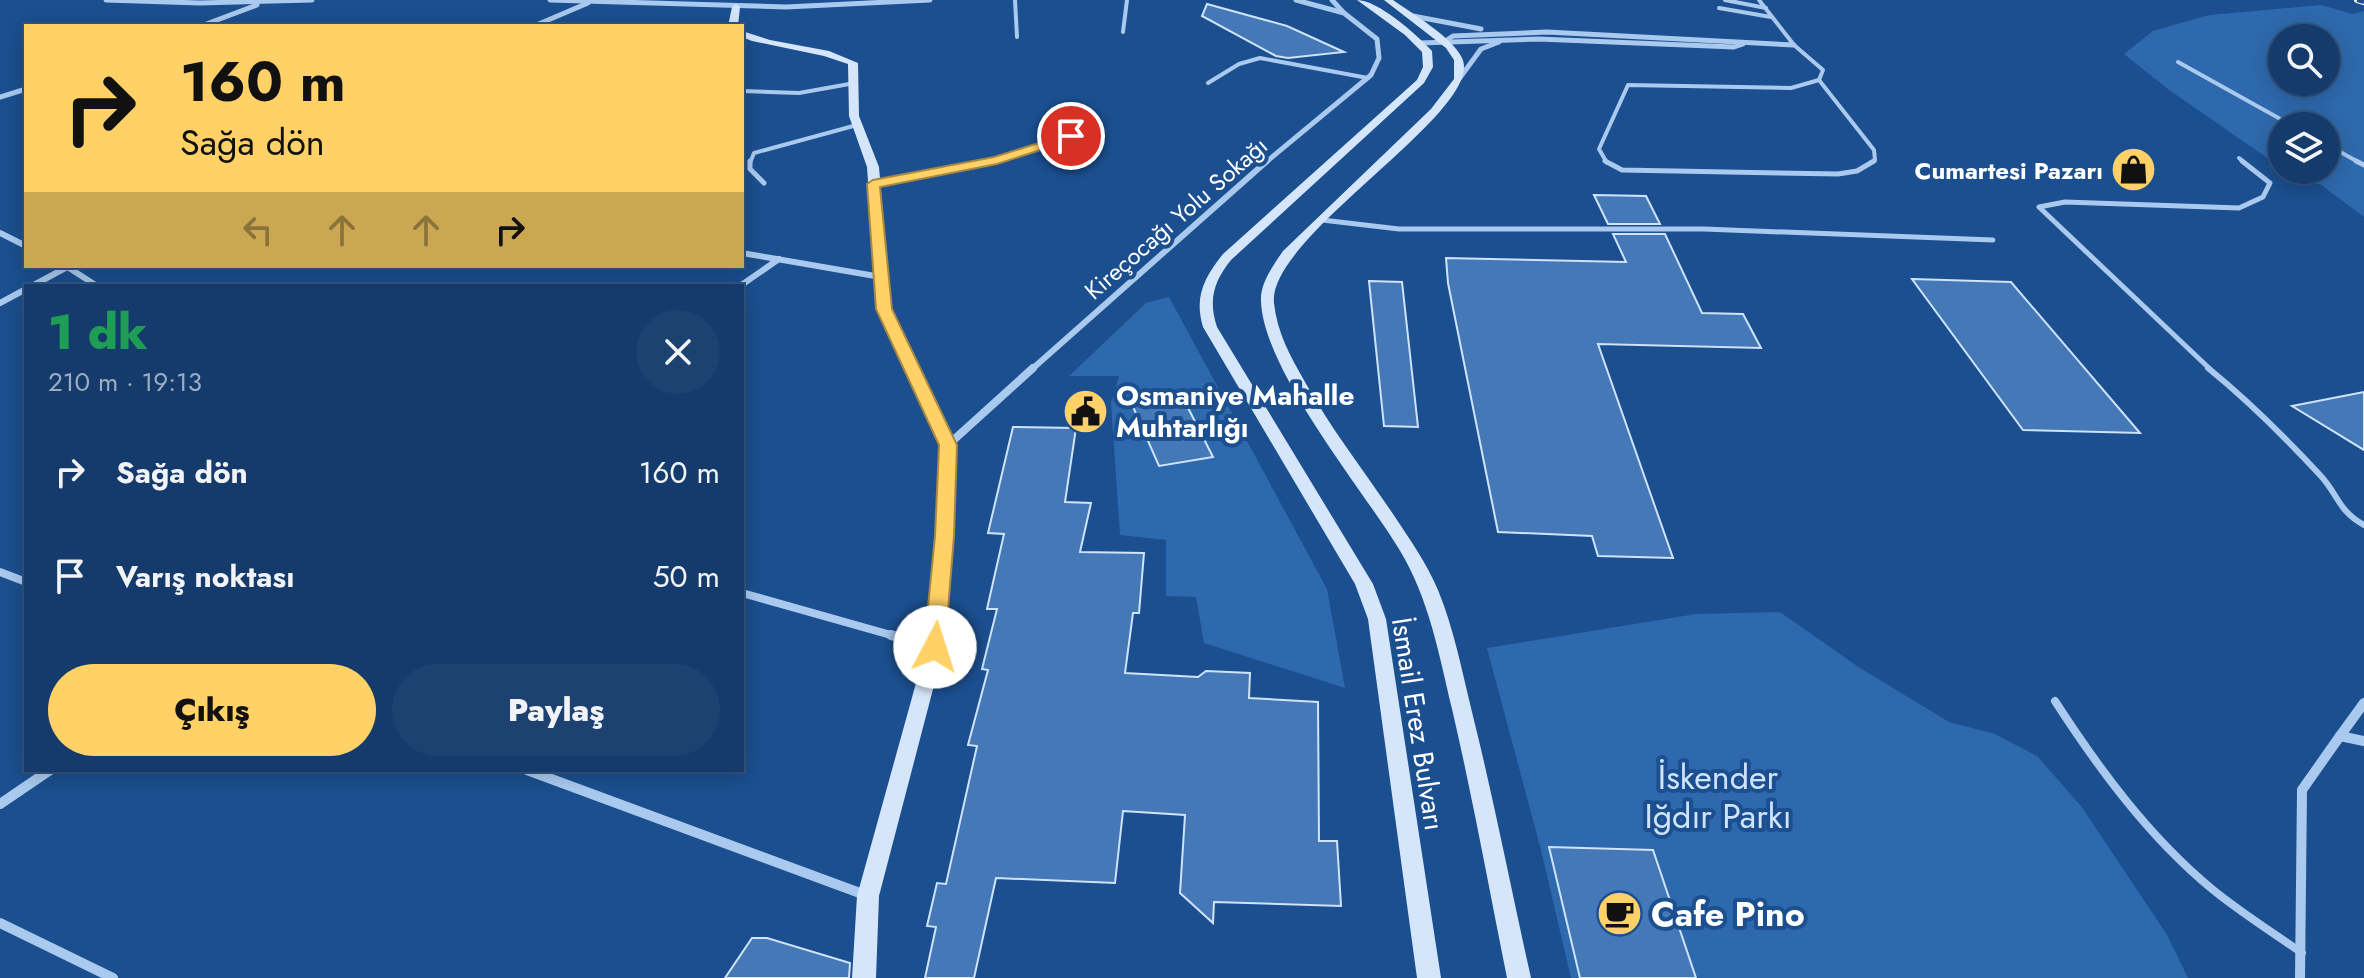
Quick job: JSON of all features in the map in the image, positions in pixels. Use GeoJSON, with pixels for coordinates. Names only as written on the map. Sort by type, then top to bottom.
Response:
{"type":"FeatureCollection","features":[{"type":"Feature","properties":{"kind":"street"},"geometry":{"type":"LineString","coordinates":[[106,0],[200,3],[312,0]]}},
{"type":"Feature","properties":{"kind":"street"},"geometry":{"type":"LineString","coordinates":[[550,0],[739,4],[930,0]]}},
{"type":"Feature","properties":{"kind":"street"},"geometry":{"type":"LineString","coordinates":[[1296,0],[1344,13]]}},
{"type":"Feature","properties":{"kind":"street"},"geometry":{"type":"LineString","coordinates":[[1332,0],[1377,39],[1379,58],[1368,78]]}},
{"type":"Feature","properties":{"kind":"street"},"geometry":{"type":"LineString","coordinates":[[1361,0],[1420,43],[1519,38],[1734,47],[1744,43]]}},
{"type":"Feature","properties":{"kind":"street"},"geometry":{"type":"LineString","coordinates":[[1388,0],[1444,42],[1459,60],[1459,79]]}},
{"type":"Feature","properties":{"kind":"street"},"geometry":{"type":"LineString","coordinates":[[539,24],[594,1]]}},
{"type":"Feature","properties":{"kind":"street"},"geometry":{"type":"LineString","coordinates":[[206,24],[265,2]]}},
{"type":"Feature","properties":{"kind":"street"},"geometry":{"type":"LineString","coordinates":[[734,24],[739,4]]}},
{"type":"Feature","properties":{"kind":"street"},"geometry":{"type":"LineString","coordinates":[[1413,16],[1467,28],[1794,45]]}},
{"type":"Feature","properties":{"kind":"street"},"geometry":{"type":"LineString","coordinates":[[1444,42],[1453,36],[1534,32]]}},
{"type":"Feature","properties":{"kind":"street"},"geometry":{"type":"LineString","coordinates":[[744,35],[759,42],[834,54],[853,63],[854,116],[873,167],[884,309],[948,445],[945,536],[935,647],[868,896],[864,978]]}},
{"type":"Feature","properties":{"kind":"street"},"geometry":{"type":"LineString","coordinates":[[1459,79],[1481,49],[1519,38]]}},
{"type":"Feature","properties":{"kind":"street","name":"İsmail Erez Bulvarı"},"geometry":{"type":"LineString","coordinates":[[1420,43],[1427,51],[1428,67],[1421,81],[1227,257],[1209,280],[1204,299],[1210,327],[1364,584],[1377,619],[1429,978]]}},
{"type":"Feature","properties":{"kind":"street","name":"Kireçocağı Yolu Sokağı"},"geometry":{"type":"LineString","coordinates":[[948,445],[1219,201],[1368,78]]}},
{"type":"Feature","properties":{"kind":"street","name":"İsmail Erez Bulvarı"},"geometry":{"type":"LineString","coordinates":[[1459,79],[1435,111],[1287,254],[1277,269],[1266,299],[1268,323],[1287,364],[1423,576],[1444,637],[1519,978]]}},
{"type":"Feature","properties":{"kind":"street"},"geometry":{"type":"LineString","coordinates":[[0,97],[24,90]]}},
{"type":"Feature","properties":{"kind":"street"},"geometry":{"type":"LineString","coordinates":[[873,184],[997,160],[1071,136]]}},
{"type":"Feature","properties":{"kind":"street"},"geometry":{"type":"LineString","coordinates":[[0,233],[24,245]]}},
{"type":"Feature","properties":{"kind":"street"},"geometry":{"type":"LineString","coordinates":[[744,253],[881,277]]}},
{"type":"Feature","properties":{"kind":"street"},"geometry":{"type":"LineString","coordinates":[[743,284],[779,259]]}},
{"type":"Feature","properties":{"kind":"street"},"geometry":{"type":"LineString","coordinates":[[36,284],[64,268]]}},
{"type":"Feature","properties":{"kind":"street"},"geometry":{"type":"LineString","coordinates":[[70,268],[94,284]]}},
{"type":"Feature","properties":{"kind":"street"},"geometry":{"type":"LineString","coordinates":[[0,303],[24,290]]}},
{"type":"Feature","properties":{"kind":"street"},"geometry":{"type":"LineString","coordinates":[[0,572],[24,581]]}},
{"type":"Feature","properties":{"kind":"street"},"geometry":{"type":"LineString","coordinates":[[744,594],[935,647]]}},
{"type":"Feature","properties":{"kind":"street"},"geometry":{"type":"LineString","coordinates":[[2300,978],[2302,790],[2364,703]]}},
{"type":"Feature","properties":{"kind":"street"},"geometry":{"type":"LineString","coordinates":[[2340,736],[2364,741]]}},
{"type":"Feature","properties":{"kind":"street"},"geometry":{"type":"LineString","coordinates":[[0,804],[47,772]]}},
{"type":"Feature","properties":{"kind":"street"},"geometry":{"type":"LineString","coordinates":[[532,772],[868,896]]}},
{"type":"Feature","properties":{"kind":"street"},"geometry":{"type":"LineString","coordinates":[[0,923],[113,978]]}},
{"type":"Feature","properties":{"kind":"lane"},"geometry":{"type":"LineString","coordinates":[[1015,0],[1017,37]]}},
{"type":"Feature","properties":{"kind":"lane"},"geometry":{"type":"LineString","coordinates":[[1123,32],[1127,0]]}},
{"type":"Feature","properties":{"kind":"lane"},"geometry":{"type":"LineString","coordinates":[[1725,0],[1766,8]]}},
{"type":"Feature","properties":{"kind":"lane"},"geometry":{"type":"LineString","coordinates":[[1759,0],[1794,45],[1819,64],[1823,70],[1819,80]]}},
{"type":"Feature","properties":{"kind":"lane"},"geometry":{"type":"LineString","coordinates":[[1719,8],[1772,17]]}},
{"type":"Feature","properties":{"kind":"lane"},"geometry":{"type":"LineString","coordinates":[[1208,83],[1245,61],[1266,58],[1368,78]]}},
{"type":"Feature","properties":{"kind":"lane"},"geometry":{"type":"LineString","coordinates":[[2178,62],[2268,112]]}},
{"type":"Feature","properties":{"kind":"lane"},"geometry":{"type":"LineString","coordinates":[[1819,80],[1874,150],[1875,160],[1857,171],[1811,174],[1622,170],[1609,167],[1599,149],[1628,85],[1791,88],[1819,80]]}},
{"type":"Feature","properties":{"kind":"lane"},"geometry":{"type":"LineString","coordinates":[[744,91],[799,93],[855,83]]}},
{"type":"Feature","properties":{"kind":"lane"},"geometry":{"type":"LineString","coordinates":[[764,183],[750,169],[750,158],[754,153],[857,125]]}},
{"type":"Feature","properties":{"kind":"lane"},"geometry":{"type":"LineString","coordinates":[[2340,152],[2364,165]]}},
{"type":"Feature","properties":{"kind":"lane"},"geometry":{"type":"LineString","coordinates":[[2239,158],[2270,183],[2263,197],[2239,208],[2065,202],[2039,207],[2186,350],[2265,415],[2326,481],[2344,512],[2364,525]]}},
{"type":"Feature","properties":{"kind":"lane"},"geometry":{"type":"LineString","coordinates":[[1322,220],[1399,229],[1704,229],[1993,240]]}},
{"type":"Feature","properties":{"kind":"lane"},"geometry":{"type":"LineString","coordinates":[[2055,701],[2085,748],[2164,842],[2210,888],[2302,953]]}},
{"type":"Feature","properties":{"kind":"green space"},"geometry":{"type":"Polygon","coordinates":[[[2321,5],[2353,14],[2364,11],[2364,217],[2320,184],[2340,184],[2340,112],[2268,112],[2268,158],[2169,90],[2124,54],[2153,31],[2209,15],[2321,5]]]}},
{"type":"Feature","properties":{"kind":"green space"},"geometry":{"type":"Polygon","coordinates":[[[1169,297],[1327,589],[1345,688],[1204,643],[1196,597],[1166,596],[1166,540],[1120,535],[1111,403],[1119,376],[1069,376],[1146,303],[1169,297]]]}},
{"type":"Feature","properties":{"kind":"green space","name":"İskender Iğdır Parkı"},"geometry":{"type":"Polygon","coordinates":[[[1780,612],[1860,668],[1949,722],[1995,734],[2037,756],[2081,806],[2166,933],[2188,978],[1571,978],[1541,850],[1487,648],[1696,614],[1780,612]]]}},
{"type":"Feature","properties":{"kind":"building"},"geometry":{"type":"Polygon","coordinates":[[[1207,4],[1287,26],[1344,52],[1288,58],[1276,56],[1202,16],[1207,4]]]}},
{"type":"Feature","properties":{"kind":"building"},"geometry":{"type":"Polygon","coordinates":[[[1594,195],[1646,196],[1660,224],[1608,224],[1594,195]]]}},
{"type":"Feature","properties":{"kind":"building"},"geometry":{"type":"Polygon","coordinates":[[[1613,234],[1665,234],[1702,313],[1743,314],[1761,348],[1598,344],[1673,558],[1598,556],[1592,536],[1498,532],[1448,283],[1446,258],[1626,262],[1613,234]]]}},
{"type":"Feature","properties":{"kind":"building"},"geometry":{"type":"Polygon","coordinates":[[[1912,279],[2011,282],[2140,433],[2023,430],[1912,279]]]}},
{"type":"Feature","properties":{"kind":"building"},"geometry":{"type":"Polygon","coordinates":[[[1369,281],[1402,282],[1418,427],[1384,426],[1369,281]]]}},
{"type":"Feature","properties":{"kind":"building"},"geometry":{"type":"Polygon","coordinates":[[[1180,392],[1213,457],[1159,466],[1130,400],[1180,392]]]}},
{"type":"Feature","properties":{"kind":"building"},"geometry":{"type":"Polygon","coordinates":[[[2364,392],[2364,450],[2292,406],[2364,392]]]}},
{"type":"Feature","properties":{"kind":"building"},"geometry":{"type":"Polygon","coordinates":[[[1013,427],[1076,428],[1065,502],[1091,503],[1080,552],[1144,553],[1139,613],[1133,613],[1125,673],[1198,677],[1206,671],[1250,673],[1249,698],[1318,702],[1319,841],[1337,841],[1341,906],[1214,902],[1213,923],[1180,893],[1185,815],[1123,811],[1115,883],[996,878],[974,978],[925,978],[936,927],[927,926],[937,883],[946,884],[977,746],[968,745],[988,670],[982,669],[997,609],[987,609],[1004,534],[988,533],[1013,427]]]}},
{"type":"Feature","properties":{"kind":"building","name":"Cafe Pino"},"geometry":{"type":"Polygon","coordinates":[[[1549,847],[1653,850],[1696,978],[1580,978],[1549,847]]]}},
{"type":"Feature","properties":{"kind":"building"},"geometry":{"type":"Polygon","coordinates":[[[752,938],[767,938],[850,963],[849,978],[725,978],[752,938]]]}},
{"type":"Feature","properties":{"kind":"railway"},"geometry":{"type":"LineString","coordinates":[[2357,0],[2364,2]]}},
{"type":"Feature","properties":{"kind":"place","name":"Cumartesi Pazarı"},"geometry":{"type":"Point","coordinates":[2134,170]}},
{"type":"Feature","properties":{"kind":"place","name":"Osmaniye Mahalle Muhtarlığı"},"geometry":{"type":"Point","coordinates":[1085,411]}},
{"type":"Feature","properties":{"kind":"place","name":"Cafe Pino"},"geometry":{"type":"Point","coordinates":[1620,914]}},
{"type":"Feature","properties":{"kind":"route"},"geometry":{"type":"LineString","coordinates":[[935,647],[945,536],[948,445],[884,309],[873,184],[997,160],[1071,136]]}}]}
